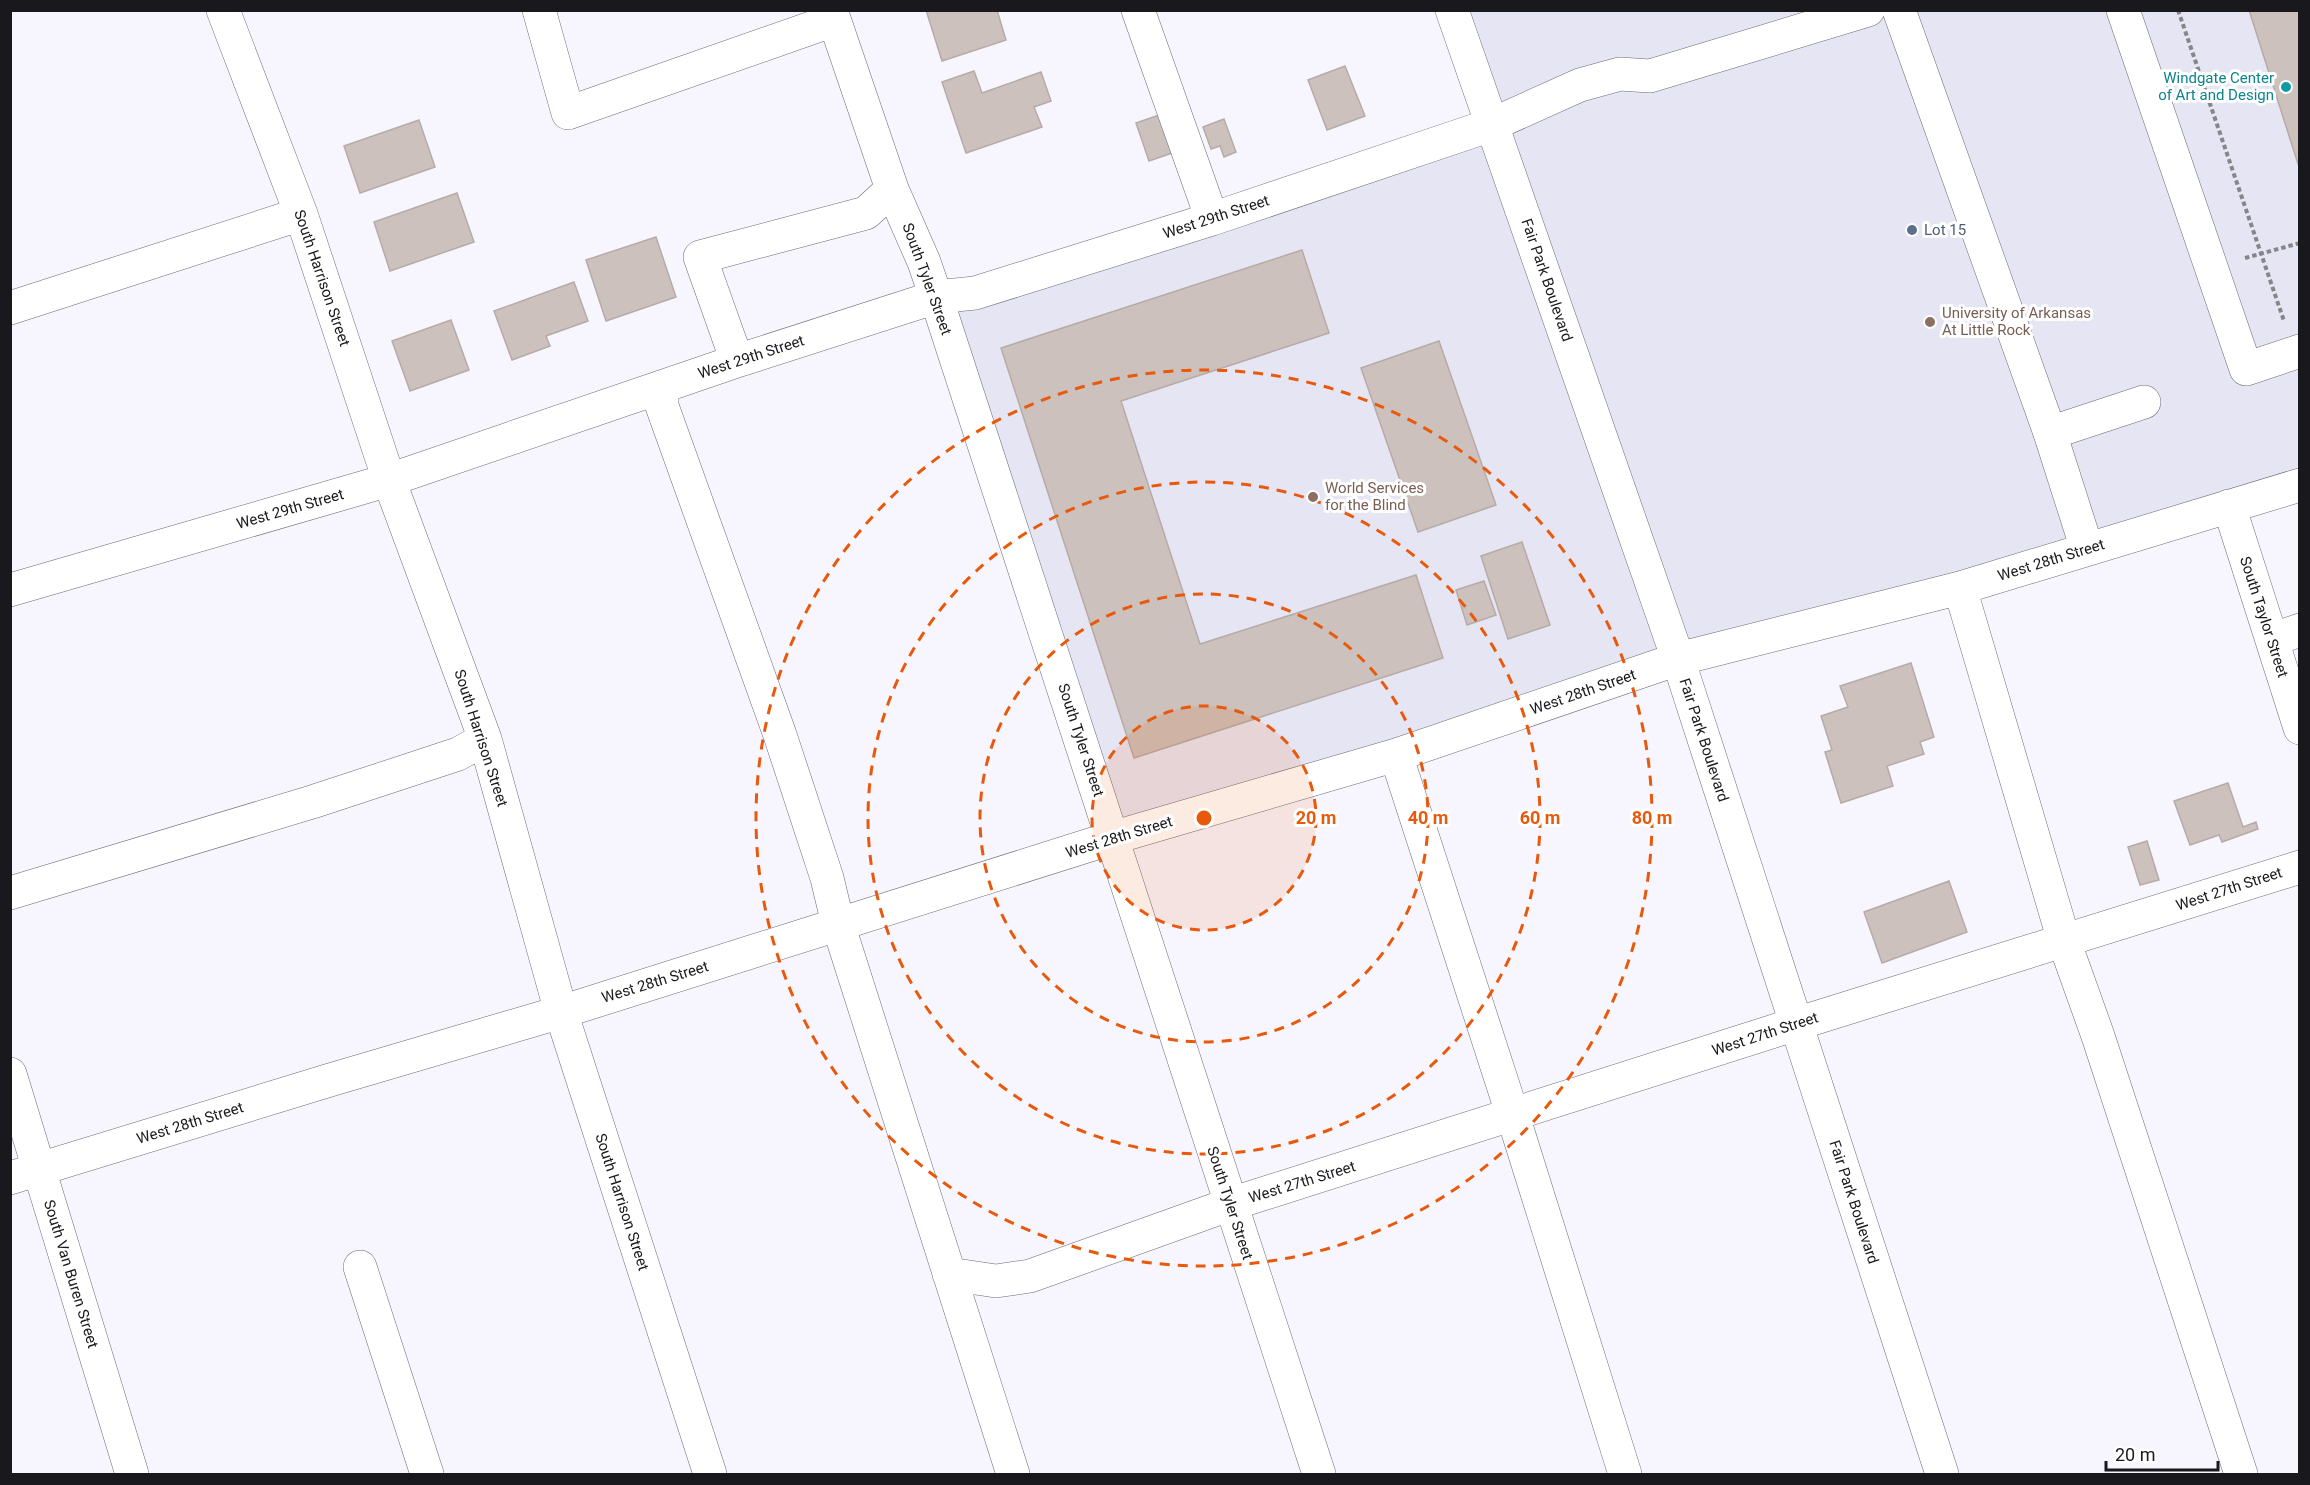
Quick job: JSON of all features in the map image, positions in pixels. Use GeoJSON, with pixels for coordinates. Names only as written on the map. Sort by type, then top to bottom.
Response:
{"type":"FeatureCollection","features":[{"type":"Feature","properties":{"kind":"street","name":"South Harrison Street"},"geometry":{"type":"LineString","coordinates":[[223,10],[301,214],[389,480],[485,739],[561,1012],[710,1474]]}},
{"type":"Feature","properties":{"kind":"street"},"geometry":{"type":"LineString","coordinates":[[539,10],[568,113],[833,15]]}},
{"type":"Feature","properties":{"kind":"street"},"geometry":{"type":"LineString","coordinates":[[1138,10],[1212,219]]}},
{"type":"Feature","properties":{"kind":"street","name":"Fair Park Boulevard"},"geometry":{"type":"LineString","coordinates":[[1452,10],[1678,659],[1942,1474]]}},
{"type":"Feature","properties":{"kind":"street","name":"West 29th Street"},"geometry":{"type":"LineString","coordinates":[[10,590],[389,480],[737,361],[936,297],[975,293],[1212,219],[1491,125],[1580,85],[1620,74],[1650,76],[1869,10]]}},
{"type":"Feature","properties":{"kind":"street"},"geometry":{"type":"LineString","coordinates":[[1899,10],[2050,433],[2087,549]]}},
{"type":"Feature","properties":{"kind":"street"},"geometry":{"type":"LineString","coordinates":[[2123,10],[2246,369],[2297,352]]}},
{"type":"Feature","properties":{"kind":"street","name":"South Tyler Street"},"geometry":{"type":"LineString","coordinates":[[833,15],[892,189],[924,262],[936,297],[1319,1474]]}},
{"type":"Feature","properties":{"kind":"street"},"geometry":{"type":"LineString","coordinates":[[737,361],[700,257],[866,213],[892,189]]}},
{"type":"Feature","properties":{"kind":"street"},"geometry":{"type":"LineString","coordinates":[[10,308],[301,214]]}},
{"type":"Feature","properties":{"kind":"street"},"geometry":{"type":"LineString","coordinates":[[662,387],[662,406],[780,735],[827,878],[838,924],[1013,1474]]}},
{"type":"Feature","properties":{"kind":"street"},"geometry":{"type":"LineString","coordinates":[[2050,433],[2144,402]]}},
{"type":"Feature","properties":{"kind":"street","name":"West 28th Street"},"geometry":{"type":"LineString","coordinates":[[25,1174],[561,1012],[1112,838],[1396,755],[1678,659],[1960,588],[2300,485]]}},
{"type":"Feature","properties":{"kind":"street","name":"South Taylor Street"},"geometry":{"type":"LineString","coordinates":[[2229,506],[2286,635],[2300,728]]}},
{"type":"Feature","properties":{"kind":"street"},"geometry":{"type":"LineString","coordinates":[[1960,588],[2064,941],[2098,1036],[2241,1474]]}},
{"type":"Feature","properties":{"kind":"street"},"geometry":{"type":"LineString","coordinates":[[10,893],[312,802],[458,754],[485,739]]}},
{"type":"Feature","properties":{"kind":"street"},"geometry":{"type":"LineString","coordinates":[[1396,755],[1513,1116],[1625,1474]]}},
{"type":"Feature","properties":{"kind":"street","name":"West 27th Street"},"geometry":{"type":"LineString","coordinates":[[949,1274],[996,1281],[1030,1276],[1231,1204],[2300,867]]}},
{"type":"Feature","properties":{"kind":"street","name":"South Van Buren Street"},"geometry":{"type":"LineString","coordinates":[[10,1074],[25,1174],[132,1474]]}},
{"type":"Feature","properties":{"kind":"street"},"geometry":{"type":"LineString","coordinates":[[360,1267],[426,1474]]}},
{"type":"Feature","properties":{"kind":"path"},"geometry":{"type":"LineString","coordinates":[[2178,10],[2297,352]]}},
{"type":"Feature","properties":{"kind":"path"},"geometry":{"type":"LineString","coordinates":[[2211,268],[2300,243]]}},
{"type":"Feature","properties":{"kind":"shaded area"},"geometry":{"type":"Polygon","coordinates":[[[1453,11],[2299,11],[2299,485],[1112,838],[939,301],[1492,126],[1453,11]]]}},
{"type":"Feature","properties":{"kind":"building"},"geometry":{"type":"Polygon","coordinates":[[[926,10],[997,10],[1006,40],[942,61],[926,10]]]}},
{"type":"Feature","properties":{"kind":"building","name":"Windgate Center of Art and Design"},"geometry":{"type":"Polygon","coordinates":[[[2249,10],[2300,10],[2300,163],[2298,164],[2249,10]]]}},
{"type":"Feature","properties":{"kind":"building"},"geometry":{"type":"Polygon","coordinates":[[[1345,66],[1365,116],[1327,130],[1308,80],[1345,66]]]}},
{"type":"Feature","properties":{"kind":"building"},"geometry":{"type":"Polygon","coordinates":[[[974,71],[982,93],[1041,72],[1051,101],[1034,107],[1042,127],[966,153],[942,82],[974,71]]]}},
{"type":"Feature","properties":{"kind":"building"},"geometry":{"type":"Polygon","coordinates":[[[1162,114],[1175,152],[1149,161],[1136,123],[1162,114]]]}},
{"type":"Feature","properties":{"kind":"building"},"geometry":{"type":"Polygon","coordinates":[[[1224,119],[1236,152],[1224,157],[1220,146],[1211,149],[1203,127],[1224,119]]]}},
{"type":"Feature","properties":{"kind":"building"},"geometry":{"type":"Polygon","coordinates":[[[419,120],[435,167],[360,193],[344,146],[419,120]]]}},
{"type":"Feature","properties":{"kind":"building"},"geometry":{"type":"Polygon","coordinates":[[[457,193],[474,242],[390,271],[374,222],[457,193]]]}},
{"type":"Feature","properties":{"kind":"building"},"geometry":{"type":"Polygon","coordinates":[[[656,237],[676,297],[606,321],[586,260],[656,237]]]}},
{"type":"Feature","properties":{"kind":"building"},"geometry":{"type":"Polygon","coordinates":[[[1302,250],[1329,333],[1121,401],[1200,644],[1416,575],[1443,658],[1134,758],[1001,348],[1302,250]]]}},
{"type":"Feature","properties":{"kind":"building"},"geometry":{"type":"Polygon","coordinates":[[[574,282],[588,321],[546,336],[550,346],[512,360],[494,311],[574,282]]]}},
{"type":"Feature","properties":{"kind":"building"},"geometry":{"type":"Polygon","coordinates":[[[451,320],[469,370],[410,391],[392,341],[451,320]]]}},
{"type":"Feature","properties":{"kind":"building"},"geometry":{"type":"Polygon","coordinates":[[[1439,341],[1496,505],[1418,532],[1361,368],[1439,341]]]}},
{"type":"Feature","properties":{"kind":"building"},"geometry":{"type":"Polygon","coordinates":[[[1522,542],[1550,625],[1508,639],[1481,556],[1522,542]]]}},
{"type":"Feature","properties":{"kind":"building"},"geometry":{"type":"Polygon","coordinates":[[[1484,581],[1496,615],[1467,625],[1456,590],[1484,581]]]}},
{"type":"Feature","properties":{"kind":"building"},"geometry":{"type":"Polygon","coordinates":[[[1911,663],[1934,737],[1920,742],[1924,754],[1887,766],[1893,786],[1841,803],[1825,752],[1832,750],[1821,716],[1848,707],[1840,686],[1911,663]]]}},
{"type":"Feature","properties":{"kind":"building"},"geometry":{"type":"Polygon","coordinates":[[[2228,783],[2243,827],[2256,822],[2258,829],[2222,842],[2219,835],[2190,845],[2174,801],[2228,783]]]}},
{"type":"Feature","properties":{"kind":"building"},"geometry":{"type":"Polygon","coordinates":[[[2147,841],[2159,880],[2140,885],[2128,847],[2147,841]]]}},
{"type":"Feature","properties":{"kind":"building"},"geometry":{"type":"Polygon","coordinates":[[[1949,881],[1967,932],[1882,963],[1864,912],[1949,881]]]}},
{"type":"Feature","properties":{"kind":"place","name":"Windgate Center of Art and Design"},"geometry":{"type":"Point","coordinates":[2286,87]}},
{"type":"Feature","properties":{"kind":"place","name":"Lot 15"},"geometry":{"type":"Point","coordinates":[1912,230]}},
{"type":"Feature","properties":{"kind":"place","name":"University of Arkansas At Little Rock"},"geometry":{"type":"Point","coordinates":[1930,322]}},
{"type":"Feature","properties":{"kind":"place","name":"World Services for the Blind"},"geometry":{"type":"Point","coordinates":[1313,497]}}]}
